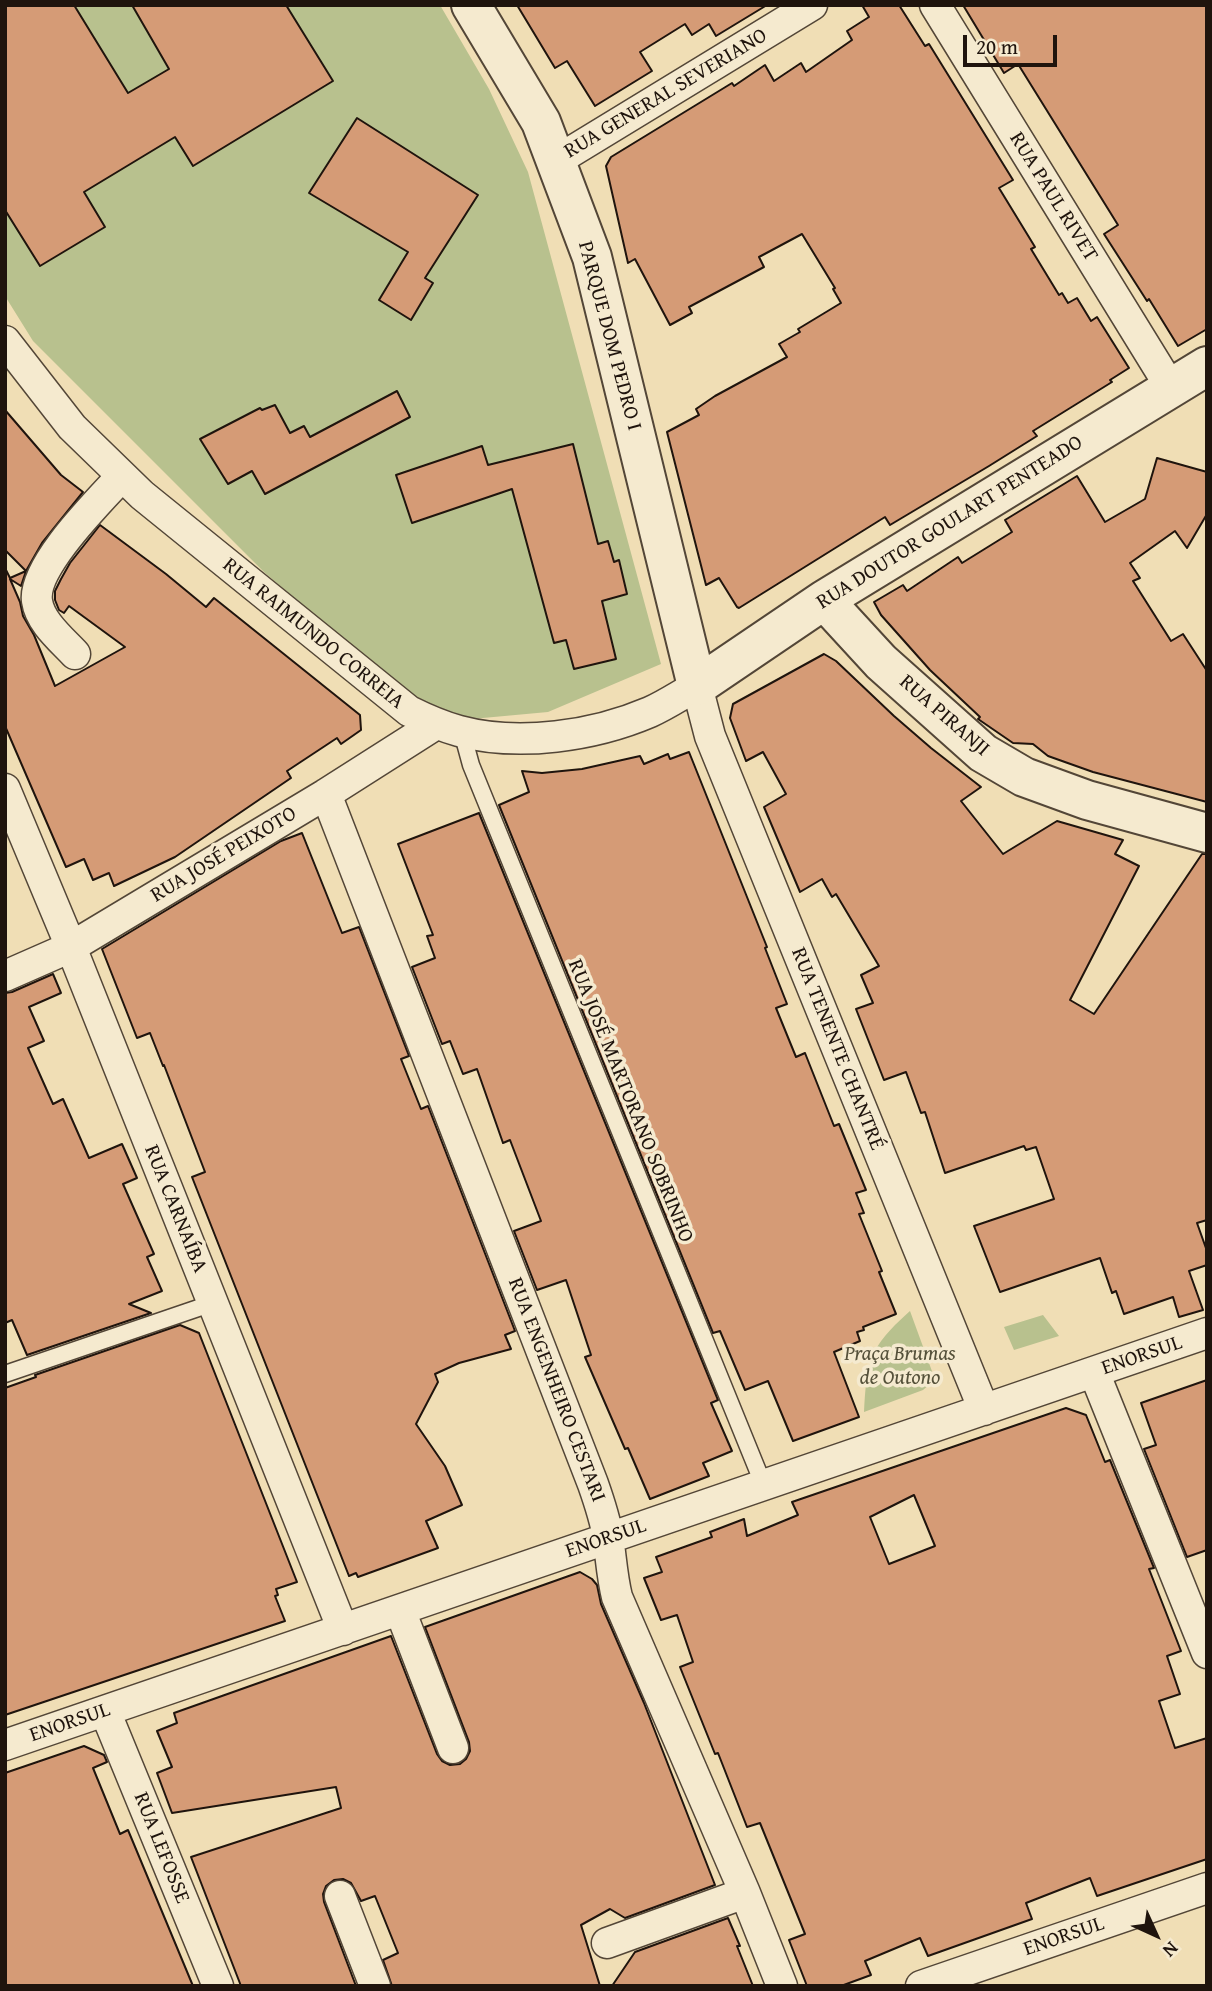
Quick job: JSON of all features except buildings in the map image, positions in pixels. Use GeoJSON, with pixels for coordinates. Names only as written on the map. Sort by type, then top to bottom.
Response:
{"type":"FeatureCollection","features":[{"type":"Feature","properties":{"kind":"street","name":"PARQUE DOM PEDRO I"},"geometry":{"type":"LineString","coordinates":[[471,5],[541,122],[592,257],[697,685]]}},
{"type":"Feature","properties":{"kind":"street","name":"RUA GENERAL SEVERIANO"},"geometry":{"type":"LineString","coordinates":[[556,161],[812,5]]}},
{"type":"Feature","properties":{"kind":"street","name":"RUA PAUL RIVET"},"geometry":{"type":"LineString","coordinates":[[935,5],[1171,388]]}},
{"type":"Feature","properties":{"kind":"street","name":"RUA RAIMUNDO CORREIA"},"geometry":{"type":"LineString","coordinates":[[5,341],[72,428],[122,476],[409,711],[449,728],[505,738],[547,738],[594,730],[651,712],[697,685]]}},
{"type":"Feature","properties":{"kind":"street","name":"RUA DOUTOR GOULART PENTEADO"},"geometry":{"type":"LineString","coordinates":[[697,685],[824,600],[1207,366]]}},
{"type":"Feature","properties":{"kind":"street"},"geometry":{"type":"LineString","coordinates":[[75,654],[54,632],[41,613],[37,600],[38,585],[44,571],[71,533],[122,476]]}},
{"type":"Feature","properties":{"kind":"street","name":"RUA PIRANJI"},"geometry":{"type":"LineString","coordinates":[[824,600],[881,662],[983,752],[1024,777],[1087,800],[1207,833]]}},
{"type":"Feature","properties":{"kind":"street","name":"RUA TENENTE CHANTRÉ"},"geometry":{"type":"LineString","coordinates":[[697,685],[710,736],[984,1410]]}},
{"type":"Feature","properties":{"kind":"street","name":"RUA JOSÉ PEIXOTO"},"geometry":{"type":"LineString","coordinates":[[5,976],[71,947],[326,794],[449,728]]}},
{"type":"Feature","properties":{"kind":"street","name":"RUA CARNAÍBA"},"geometry":{"type":"LineString","coordinates":[[5,789],[71,947],[343,1630]]}},
{"type":"Feature","properties":{"kind":"street","name":"RUA ENGENHEIRO CESTARI"},"geometry":{"type":"LineString","coordinates":[[326,794],[593,1484],[608,1538],[611,1573],[617,1597],[745,1893],[782,1986]]}},
{"type":"Feature","properties":{"kind":"street","name":"ENORSUL"},"geometry":{"type":"LineString","coordinates":[[5,1745],[1207,1334]]}},
{"type":"Feature","properties":{"kind":"street"},"geometry":{"type":"LineString","coordinates":[[1094,1372],[1207,1653]]}},
{"type":"Feature","properties":{"kind":"street"},"geometry":{"type":"LineString","coordinates":[[400,1610],[453,1748]]}},
{"type":"Feature","properties":{"kind":"street","name":"RUA LEFOSSE"},"geometry":{"type":"LineString","coordinates":[[105,1711],[218,1986]]}},
{"type":"Feature","properties":{"kind":"street","name":"ENORSUL"},"geometry":{"type":"LineString","coordinates":[[921,1986],[1207,1888]]}},
{"type":"Feature","properties":{"kind":"street"},"geometry":{"type":"LineString","coordinates":[[607,1943],[745,1893]]}},
{"type":"Feature","properties":{"kind":"street"},"geometry":{"type":"LineString","coordinates":[[340,1896],[375,1986]]}},
{"type":"Feature","properties":{"kind":"lane","name":"RUA JOSÉ MARTORANO SOBRINHO"},"geometry":{"type":"LineString","coordinates":[[449,728],[471,765],[764,1486]]}},
{"type":"Feature","properties":{"kind":"lane"},"geometry":{"type":"LineString","coordinates":[[5,1374],[213,1303]]}},
{"type":"Feature","properties":{"kind":"green space"},"geometry":{"type":"Polygon","coordinates":[[[5,5],[440,5],[489,89],[528,172],[661,664],[548,712],[450,721],[381,672],[265,573],[33,341],[5,296],[5,5]]]}},
{"type":"Feature","properties":{"kind":"green space","name":"Praça Brumas de Outono"},"geometry":{"type":"Polygon","coordinates":[[[910,1311],[933,1374],[930,1384],[923,1390],[864,1412],[865,1389],[874,1353],[885,1335],[910,1311]]]}},
{"type":"Feature","properties":{"kind":"green space","name":"Praça Brumas de Outono"},"geometry":{"type":"Polygon","coordinates":[[[1043,1315],[1059,1336],[1014,1350],[1004,1327],[1043,1315]]]}}]}
